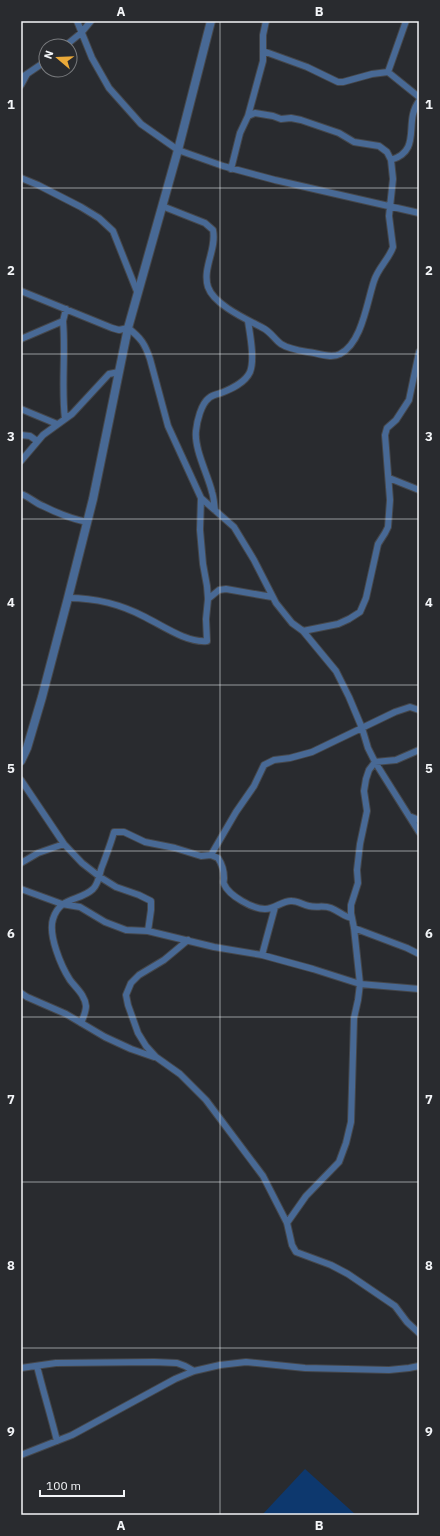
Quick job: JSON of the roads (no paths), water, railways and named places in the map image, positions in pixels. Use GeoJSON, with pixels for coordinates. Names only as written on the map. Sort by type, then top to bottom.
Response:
{"type":"FeatureCollection","features":[{"type":"Feature","properties":{"kind":"street"},"geometry":{"type":"LineString","coordinates":[[77,21],[92,58],[109,88],[141,124],[178,150],[231,169],[419,213]]}},
{"type":"Feature","properties":{"kind":"street"},"geometry":{"type":"LineString","coordinates":[[75,38],[91,21]]}},
{"type":"Feature","properties":{"kind":"street"},"geometry":{"type":"LineString","coordinates":[[21,761],[27,748],[42,697],[68,598],[87,522],[128,328],[178,150],[211,21]]}},
{"type":"Feature","properties":{"kind":"street"},"geometry":{"type":"LineString","coordinates":[[231,169],[240,132],[248,116],[263,61],[263,35],[266,21]]}},
{"type":"Feature","properties":{"kind":"street"},"geometry":{"type":"LineString","coordinates":[[388,72],[406,21]]}},
{"type":"Feature","properties":{"kind":"street"},"geometry":{"type":"LineString","coordinates":[[263,51],[307,66],[325,77],[338,82],[388,72],[419,97]]}},
{"type":"Feature","properties":{"kind":"street"},"geometry":{"type":"LineString","coordinates":[[21,78],[38,66]]}},
{"type":"Feature","properties":{"kind":"street"},"geometry":{"type":"LineString","coordinates":[[21,85],[27,74]]}},
{"type":"Feature","properties":{"kind":"street"},"geometry":{"type":"LineString","coordinates":[[391,160],[400,157],[408,149],[413,112],[419,101]]}},
{"type":"Feature","properties":{"kind":"street"},"geometry":{"type":"LineString","coordinates":[[162,206],[205,223],[213,230],[214,240],[206,280],[209,290],[215,298],[248,321],[268,331],[282,345],[332,356],[340,355],[347,350],[356,337],[364,318],[377,272],[393,247],[389,216],[393,194],[391,160],[387,152],[379,146],[354,142],[339,134],[300,120],[291,118],[281,119],[255,113],[248,116]]}},
{"type":"Feature","properties":{"kind":"street"},"geometry":{"type":"LineString","coordinates":[[21,178],[81,207],[99,218],[113,231],[138,295]]}},
{"type":"Feature","properties":{"kind":"street"},"geometry":{"type":"LineString","coordinates":[[21,291],[112,328],[119,330],[128,328]]}},
{"type":"Feature","properties":{"kind":"street"},"geometry":{"type":"LineString","coordinates":[[65,419],[63,404],[65,347],[63,321],[66,309]]}},
{"type":"Feature","properties":{"kind":"street"},"geometry":{"type":"LineString","coordinates":[[21,339],[63,321]]}},
{"type":"Feature","properties":{"kind":"street"},"geometry":{"type":"LineString","coordinates":[[215,510],[212,492],[204,470],[195,433],[201,410],[210,397],[227,391],[237,385],[245,379],[250,372],[252,359],[248,321]]}},
{"type":"Feature","properties":{"kind":"street"},"geometry":{"type":"LineString","coordinates":[[128,328],[139,337],[146,348],[168,426],[201,498],[228,521],[241,537],[272,597],[285,614],[303,631],[336,671],[349,697],[362,728],[368,748],[375,762],[419,832]]}},
{"type":"Feature","properties":{"kind":"street"},"geometry":{"type":"LineString","coordinates":[[303,631],[338,624],[360,612],[368,592],[378,544],[388,527],[390,500],[389,478],[384,445],[385,435],[387,428],[396,420],[409,400],[419,352]]}},
{"type":"Feature","properties":{"kind":"street"},"geometry":{"type":"LineString","coordinates":[[21,461],[37,441],[57,424],[72,414],[109,374],[112,372],[119,372]]}},
{"type":"Feature","properties":{"kind":"street"},"geometry":{"type":"LineString","coordinates":[[21,409],[57,424]]}},
{"type":"Feature","properties":{"kind":"street"},"geometry":{"type":"LineString","coordinates":[[21,435],[30,436],[37,441]]}},
{"type":"Feature","properties":{"kind":"street"},"geometry":{"type":"LineString","coordinates":[[389,478],[419,490]]}},
{"type":"Feature","properties":{"kind":"street"},"geometry":{"type":"LineString","coordinates":[[21,494],[29,496],[41,506],[87,522]]}},
{"type":"Feature","properties":{"kind":"street"},"geometry":{"type":"LineString","coordinates":[[68,598],[87,598],[110,602],[145,616],[173,632],[192,639],[207,641],[206,619],[208,599],[200,530],[201,498]]}},
{"type":"Feature","properties":{"kind":"street"},"geometry":{"type":"LineString","coordinates":[[208,599],[219,590],[226,589],[272,597]]}},
{"type":"Feature","properties":{"kind":"street"},"geometry":{"type":"LineString","coordinates":[[211,855],[236,812],[254,786],[264,766],[274,760],[290,758],[312,752],[395,712],[410,707],[419,710]]}},
{"type":"Feature","properties":{"kind":"street"},"geometry":{"type":"LineString","coordinates":[[287,1223],[306,1196],[339,1162],[346,1143],[351,1122],[354,1018],[360,984],[351,906],[358,883],[358,856],[367,811],[364,791],[366,779],[369,770],[375,762],[396,760],[419,750]]}},
{"type":"Feature","properties":{"kind":"street"},"geometry":{"type":"LineString","coordinates":[[21,780],[64,844],[82,863],[116,887],[151,901],[148,931]]}},
{"type":"Feature","properties":{"kind":"street"},"geometry":{"type":"LineString","coordinates":[[409,816],[419,820]]}},
{"type":"Feature","properties":{"kind":"street"},"geometry":{"type":"LineString","coordinates":[[81,1023],[85,1012],[85,1001],[69,978],[58,956],[53,936],[53,919],[62,904],[86,894],[93,889],[100,877],[101,869],[107,856],[114,832],[120,831],[128,833],[145,842],[175,848],[201,856],[211,855],[218,858],[221,862],[224,883],[235,896],[253,906],[265,909],[275,907],[288,901],[293,901],[309,906],[325,906],[332,908],[344,916],[352,918]]}},
{"type":"Feature","properties":{"kind":"street"},"geometry":{"type":"LineString","coordinates":[[21,863],[38,853],[64,844]]}},
{"type":"Feature","properties":{"kind":"street"},"geometry":{"type":"LineString","coordinates":[[21,889],[62,904],[74,905],[106,922],[126,930],[148,931],[214,947],[262,955],[360,984],[419,989]]}},
{"type":"Feature","properties":{"kind":"street"},"geometry":{"type":"LineString","coordinates":[[262,955],[275,907]]}},
{"type":"Feature","properties":{"kind":"street"},"geometry":{"type":"LineString","coordinates":[[354,928],[419,954]]}},
{"type":"Feature","properties":{"kind":"street"},"geometry":{"type":"LineString","coordinates":[[188,940],[164,960],[139,974],[131,983],[126,995],[138,1033],[146,1046],[156,1057],[180,1074],[206,1100],[263,1176],[287,1223],[292,1245],[296,1252],[332,1265],[348,1274],[395,1306],[407,1322],[419,1333]]}},
{"type":"Feature","properties":{"kind":"street"},"geometry":{"type":"LineString","coordinates":[[21,993],[27,997],[55,1008],[105,1038],[131,1049],[156,1057]]}},
{"type":"Feature","properties":{"kind":"street"},"geometry":{"type":"LineString","coordinates":[[21,1368],[56,1363],[154,1362],[177,1363],[194,1371]]}},
{"type":"Feature","properties":{"kind":"street"},"geometry":{"type":"LineString","coordinates":[[21,1454],[72,1435],[176,1379],[194,1371],[220,1365],[246,1362],[305,1368],[389,1370],[419,1366]]}},
{"type":"Feature","properties":{"kind":"street"},"geometry":{"type":"LineString","coordinates":[[38,1366],[46,1403],[57,1441]]}}]}
